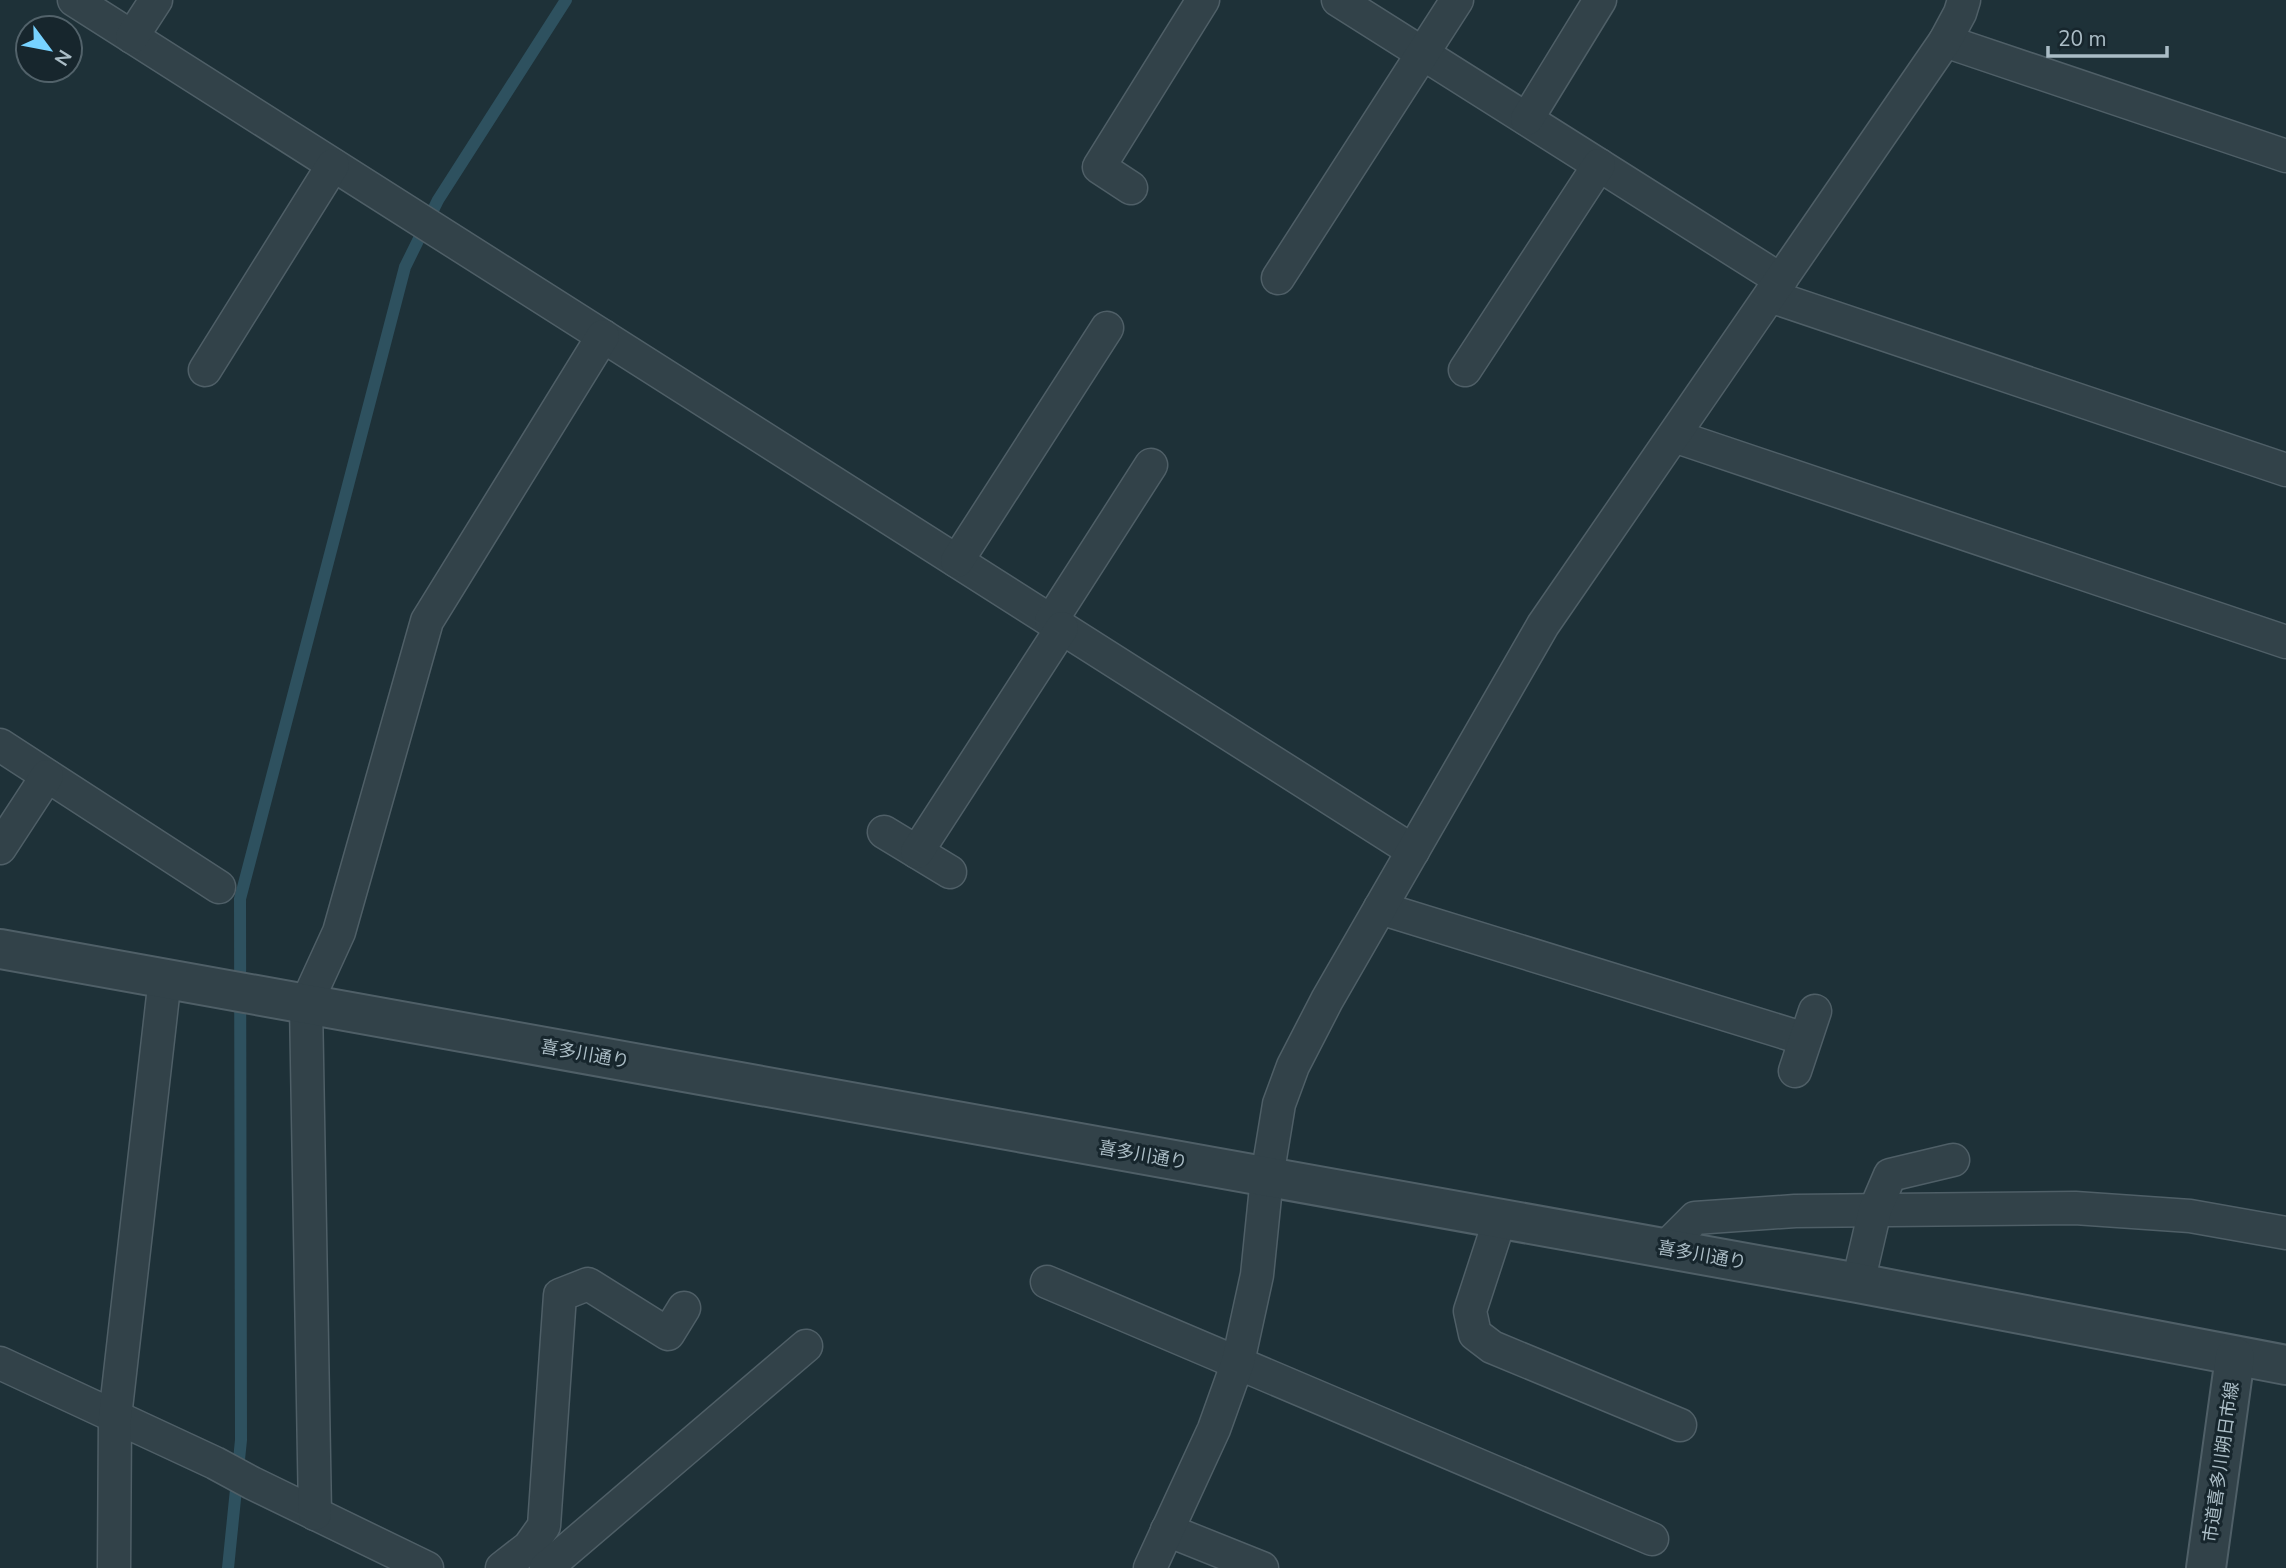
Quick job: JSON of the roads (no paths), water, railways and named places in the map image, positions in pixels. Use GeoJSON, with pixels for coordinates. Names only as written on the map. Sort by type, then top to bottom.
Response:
{"type":"FeatureCollection","features":[{"type":"Feature","properties":{"kind":"street"},"geometry":{"type":"LineString","coordinates":[[74,0],[1413,851]]}},
{"type":"Feature","properties":{"kind":"street"},"geometry":{"type":"LineString","coordinates":[[132,37],[156,0]]}},
{"type":"Feature","properties":{"kind":"street"},"geometry":{"type":"LineString","coordinates":[[1131,188],[1099,167],[1203,0]]}},
{"type":"Feature","properties":{"kind":"street"},"geometry":{"type":"LineString","coordinates":[[1338,0],[1600,165],[1776,288],[2286,470]]}},
{"type":"Feature","properties":{"kind":"street"},"geometry":{"type":"LineString","coordinates":[[1278,278],[1457,0]]}},
{"type":"Feature","properties":{"kind":"street"},"geometry":{"type":"LineString","coordinates":[[1527,119],[1600,0]]}},
{"type":"Feature","properties":{"kind":"street"},"geometry":{"type":"LineString","coordinates":[[1150,1568],[1214,1429],[1238,1362],[1257,1275],[1267,1177],[1279,1104],[1293,1066],[1327,1000],[1543,625],[1945,41],[1964,0]]}},
{"type":"Feature","properties":{"kind":"street"},"geometry":{"type":"LineString","coordinates":[[1945,41],[2286,156]]}},
{"type":"Feature","properties":{"kind":"street"},"geometry":{"type":"LineString","coordinates":[[205,370],[333,165]]}},
{"type":"Feature","properties":{"kind":"street"},"geometry":{"type":"LineString","coordinates":[[1465,370],[1600,165]]}},
{"type":"Feature","properties":{"kind":"street"},"geometry":{"type":"LineString","coordinates":[[957,561],[1107,328]]}},
{"type":"Feature","properties":{"kind":"street"},"geometry":{"type":"LineString","coordinates":[[315,1514],[306,1004],[340,932],[427,621],[603,336]]}},
{"type":"Feature","properties":{"kind":"street"},"geometry":{"type":"LineString","coordinates":[[1674,436],[2286,642]]}},
{"type":"Feature","properties":{"kind":"street"},"geometry":{"type":"LineString","coordinates":[[917,852],[1152,465]]}},
{"type":"Feature","properties":{"kind":"street"},"geometry":{"type":"LineString","coordinates":[[0,745],[219,887]]}},
{"type":"Feature","properties":{"kind":"street"},"geometry":{"type":"LineString","coordinates":[[0,848],[47,776]]}},
{"type":"Feature","properties":{"kind":"street"},"geometry":{"type":"LineString","coordinates":[[884,832],[950,872]]}},
{"type":"Feature","properties":{"kind":"street"},"geometry":{"type":"LineString","coordinates":[[1380,908],[1810,1025],[1795,1071]]}},
{"type":"Feature","properties":{"kind":"street","name":"喜多川通り"},"geometry":{"type":"LineString","coordinates":[[0,949],[1858,1283],[2235,1357],[2286,1364]]}},
{"type":"Feature","properties":{"kind":"street"},"geometry":{"type":"LineString","coordinates":[[114,1568],[115,1417],[165,978]]}},
{"type":"Feature","properties":{"kind":"street"},"geometry":{"type":"LineString","coordinates":[[1858,1283],[1875,1210],[1890,1175],[1953,1160]]}},
{"type":"Feature","properties":{"kind":"street"},"geometry":{"type":"LineString","coordinates":[[1665,1248],[1695,1218],[1795,1211],[2075,1208],[2190,1216],[2286,1233]]}},
{"type":"Feature","properties":{"kind":"street"},"geometry":{"type":"LineString","coordinates":[[1500,1219],[1470,1311],[1475,1334],[1492,1347],[1680,1425]]}},
{"type":"Feature","properties":{"kind":"street"},"geometry":{"type":"LineString","coordinates":[[1047,1282],[1652,1539]]}},
{"type":"Feature","properties":{"kind":"street"},"geometry":{"type":"LineString","coordinates":[[502,1568],[529,1546],[544,1526],[560,1294],[588,1284],[668,1334],[684,1308]]}},
{"type":"Feature","properties":{"kind":"street"},"geometry":{"type":"LineString","coordinates":[[545,1568],[806,1346]]}},
{"type":"Feature","properties":{"kind":"street","name":"市道喜多川朔日市線"},"geometry":{"type":"LineString","coordinates":[[2206,1568],[2235,1357]]}},
{"type":"Feature","properties":{"kind":"street"},"geometry":{"type":"LineString","coordinates":[[0,1363],[215,1463],[427,1568]]}},
{"type":"Feature","properties":{"kind":"street"},"geometry":{"type":"LineString","coordinates":[[1167,1530],[1262,1568]]}},
{"type":"Feature","properties":{"kind":"waterway"},"geometry":{"type":"LineString","coordinates":[[228,1568],[241,1440],[240,899],[405,267],[438,200],[566,0]]}}]}
